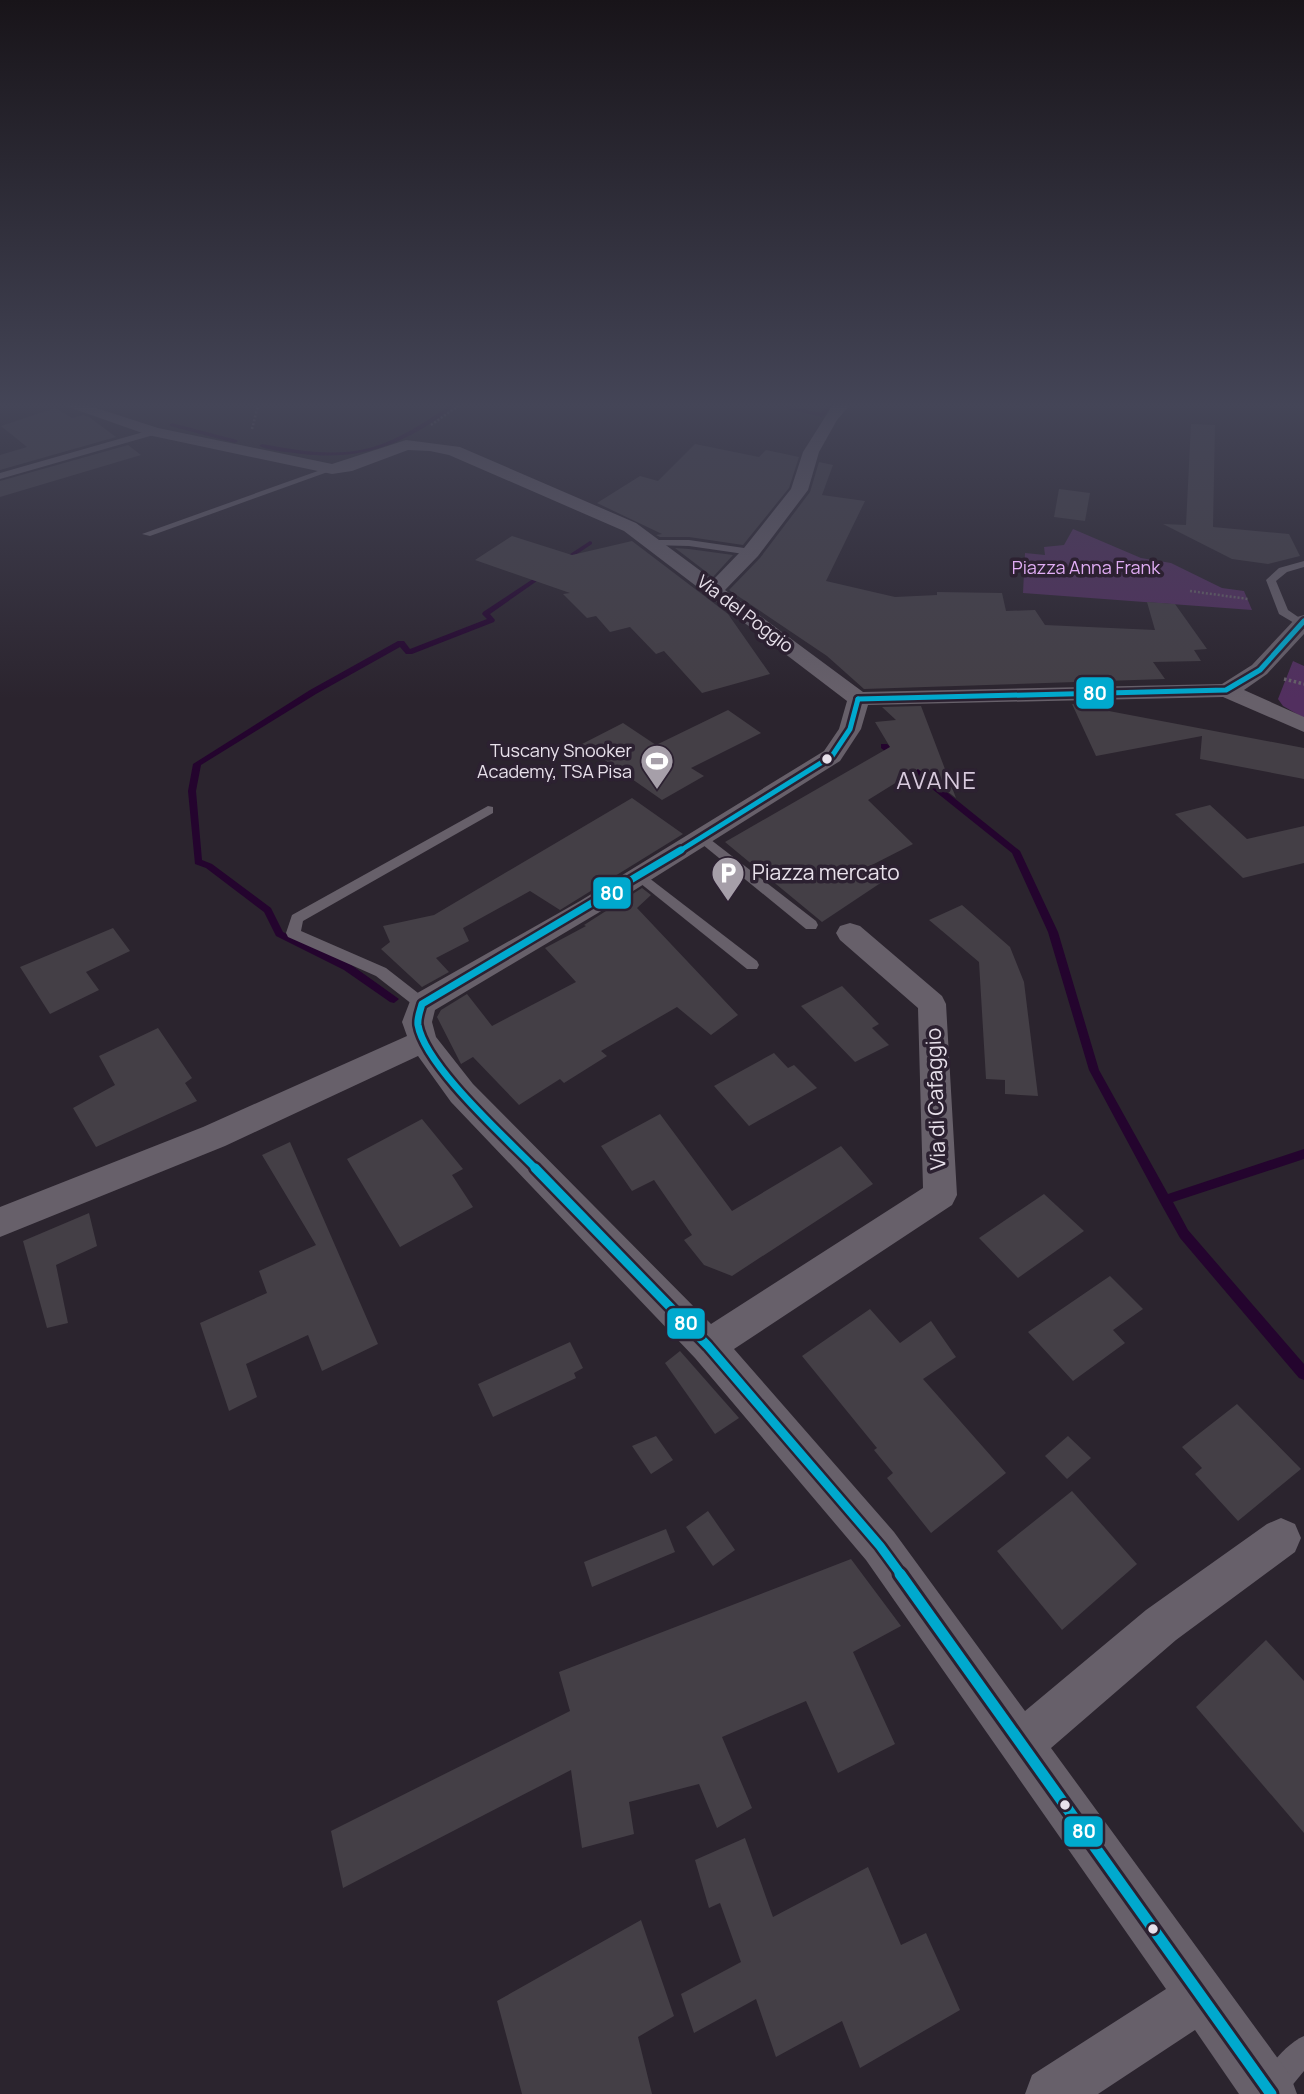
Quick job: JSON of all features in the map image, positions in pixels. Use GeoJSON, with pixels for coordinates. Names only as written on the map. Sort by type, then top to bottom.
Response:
{"type":"FeatureCollection","features":[{"type":"Feature","properties":{"kind":"street","name":"Via del Poggio"},"geometry":{"type":"LineString","coordinates":[[576,504],[630,527],[654,543],[713,591],[858,699]]}},
{"type":"Feature","properties":{"kind":"street"},"geometry":{"type":"LineString","coordinates":[[713,591],[751,552],[788,504]]}},
{"type":"Feature","properties":{"kind":"street"},"geometry":{"type":"LineString","coordinates":[[1226,690],[1260,672],[1302,623]]}},
{"type":"Feature","properties":{"kind":"street"},"geometry":{"type":"LineString","coordinates":[[1280,650],[1304,659]]}},
{"type":"Feature","properties":{"kind":"street"},"geometry":{"type":"LineString","coordinates":[[1270,2092],[880,1546],[708,1346],[462,1093],[423,1041],[417,1023],[422,1004],[640,876],[832,756],[847,738],[856,719],[858,699],[1226,690],[1304,725]]}},
{"type":"Feature","properties":{"kind":"street","name":"Via di Cafaggio"},"geometry":{"type":"LineString","coordinates":[[708,1346],[940,1195],[932,1004],[850,933]]}},
{"type":"Feature","properties":{"kind":"street"},"geometry":{"type":"LineString","coordinates":[[0,1222],[106,1182],[310,1096],[423,1041]]}},
{"type":"Feature","properties":{"kind":"street"},"geometry":{"type":"LineString","coordinates":[[1021,1744],[1161,1625],[1281,1538]]}},
{"type":"Feature","properties":{"kind":"street"},"geometry":{"type":"LineString","coordinates":[[1051,2094],[1200,1997]]}},
{"type":"Feature","properties":{"kind":"lane"},"geometry":{"type":"LineString","coordinates":[[147,534],[233,504]]}},
{"type":"Feature","properties":{"kind":"lane"},"geometry":{"type":"LineString","coordinates":[[654,543],[689,543],[751,552]]}},
{"type":"Feature","properties":{"kind":"lane"},"geometry":{"type":"LineString","coordinates":[[1302,623],[1283,612],[1271,580],[1283,570],[1304,564]]}},
{"type":"Feature","properties":{"kind":"lane"},"geometry":{"type":"LineString","coordinates":[[422,1004],[381,972],[293,933],[297,918],[488,810]]}},
{"type":"Feature","properties":{"kind":"lane"},"geometry":{"type":"LineString","coordinates":[[702,837],[811,925]]}},
{"type":"Feature","properties":{"kind":"lane"},"geometry":{"type":"LineString","coordinates":[[640,876],[752,965]]}},
{"type":"Feature","properties":{"kind":"lane"},"geometry":{"type":"LineString","coordinates":[[1270,2092],[1304,2050]]}},
{"type":"Feature","properties":{"kind":"path"},"geometry":{"type":"LineString","coordinates":[[1190,591],[1248,599]]}},
{"type":"Feature","properties":{"kind":"green space","name":"Piazza Anna Frank"},"geometry":{"type":"Polygon","coordinates":[[[1073,529],[1141,558],[1171,563],[1222,588],[1244,591],[1252,610],[1023,593],[1025,553],[1045,555],[1044,547],[1064,545],[1073,529]]]}},
{"type":"Feature","properties":{"kind":"green space"},"geometry":{"type":"Polygon","coordinates":[[[1293,661],[1304,666],[1304,718],[1283,706],[1278,699],[1293,661]]]}},
{"type":"Feature","properties":{"kind":"building"},"geometry":{"type":"Polygon","coordinates":[[[599,504],[776,504],[743,545],[656,535],[662,534],[599,504]]]}},
{"type":"Feature","properties":{"kind":"building"},"geometry":{"type":"Polygon","coordinates":[[[801,504],[864,504],[826,581],[895,597],[937,595],[937,592],[1002,593],[1006,611],[1035,610],[1045,625],[1155,630],[1147,602],[1175,604],[1207,649],[1194,650],[1201,661],[1153,662],[1165,679],[864,689],[827,656],[729,590],[760,558],[801,504]]]}},
{"type":"Feature","properties":{"kind":"building"},"geometry":{"type":"Polygon","coordinates":[[[1056,504],[1088,504],[1085,521],[1054,517],[1056,504]]]}},
{"type":"Feature","properties":{"kind":"building"},"geometry":{"type":"Polygon","coordinates":[[[1187,504],[1213,504],[1213,527],[1289,534],[1300,556],[1268,564],[1232,559],[1163,524],[1186,525],[1187,504]]]}},
{"type":"Feature","properties":{"kind":"building"},"geometry":{"type":"Polygon","coordinates":[[[512,536],[572,555],[632,541],[728,614],[770,674],[702,693],[664,651],[656,654],[630,627],[610,632],[596,616],[587,618],[563,594],[570,593],[475,560],[512,536]]]}},
{"type":"Feature","properties":{"kind":"building"},"geometry":{"type":"Polygon","coordinates":[[[675,548],[689,549],[733,555],[713,577],[675,548]]]}},
{"type":"Feature","properties":{"kind":"building"},"geometry":{"type":"Polygon","coordinates":[[[1072,704],[1304,748],[1304,779],[1200,759],[1202,736],[1096,756],[1072,704]]]}},
{"type":"Feature","properties":{"kind":"building"},"geometry":{"type":"Polygon","coordinates":[[[921,706],[956,798],[918,769],[868,800],[913,844],[866,868],[882,882],[822,922],[725,842],[890,747],[875,722],[896,720],[882,707],[921,706]]]}},
{"type":"Feature","properties":{"kind":"building"},"geometry":{"type":"Polygon","coordinates":[[[728,710],[761,733],[691,768],[704,776],[662,800],[582,744],[623,723],[656,745],[728,710]]]}},
{"type":"Feature","properties":{"kind":"building"},"geometry":{"type":"Polygon","coordinates":[[[632,798],[683,834],[560,910],[530,891],[463,928],[469,941],[436,958],[449,972],[422,987],[381,949],[390,942],[383,926],[434,915],[632,798]]]}},
{"type":"Feature","properties":{"kind":"building"},"geometry":{"type":"Polygon","coordinates":[[[1210,805],[1247,839],[1304,826],[1304,863],[1243,878],[1175,814],[1210,805]]]}},
{"type":"Feature","properties":{"kind":"building"},"geometry":{"type":"Polygon","coordinates":[[[642,888],[651,895],[637,908],[738,1015],[711,1035],[677,1007],[601,1051],[607,1056],[564,1083],[560,1079],[519,1105],[473,1057],[461,1064],[437,1017],[441,1010],[467,994],[492,1026],[576,982],[545,948],[586,926],[584,925],[642,888]]]}},
{"type":"Feature","properties":{"kind":"building"},"geometry":{"type":"Polygon","coordinates":[[[962,905],[1010,947],[1024,982],[1038,1096],[1005,1094],[1005,1080],[986,1079],[979,962],[929,920],[962,905]]]}},
{"type":"Feature","properties":{"kind":"building"},"geometry":{"type":"Polygon","coordinates":[[[113,928],[130,951],[86,972],[99,990],[50,1014],[20,967],[113,928]]]}},
{"type":"Feature","properties":{"kind":"building"},"geometry":{"type":"Polygon","coordinates":[[[842,986],[879,1024],[872,1028],[889,1045],[855,1062],[801,1006],[842,986]]]}},
{"type":"Feature","properties":{"kind":"building"},"geometry":{"type":"Polygon","coordinates":[[[158,1028],[192,1078],[185,1083],[197,1101],[96,1147],[73,1108],[115,1085],[99,1056],[158,1028]]]}},
{"type":"Feature","properties":{"kind":"building"},"geometry":{"type":"Polygon","coordinates":[[[774,1053],[788,1068],[794,1065],[817,1088],[749,1126],[714,1086],[774,1053]]]}},
{"type":"Feature","properties":{"kind":"building"},"geometry":{"type":"Polygon","coordinates":[[[660,1114],[732,1211],[841,1146],[873,1184],[732,1276],[704,1265],[684,1240],[692,1235],[654,1180],[632,1191],[601,1146],[660,1114]]]}},
{"type":"Feature","properties":{"kind":"building"},"geometry":{"type":"Polygon","coordinates":[[[422,1119],[463,1169],[452,1175],[473,1207],[400,1247],[347,1159],[422,1119]]]}},
{"type":"Feature","properties":{"kind":"building"},"geometry":{"type":"Polygon","coordinates":[[[290,1142],[378,1344],[322,1371],[308,1335],[246,1364],[257,1397],[229,1411],[200,1323],[267,1293],[259,1271],[316,1245],[262,1155],[290,1142]]]}},
{"type":"Feature","properties":{"kind":"building"},"geometry":{"type":"Polygon","coordinates":[[[1044,1194],[1084,1231],[1018,1278],[979,1238],[1044,1194]]]}},
{"type":"Feature","properties":{"kind":"building"},"geometry":{"type":"Polygon","coordinates":[[[89,1213],[97,1246],[56,1265],[68,1323],[47,1328],[23,1241],[89,1213]]]}},
{"type":"Feature","properties":{"kind":"building"},"geometry":{"type":"Polygon","coordinates":[[[1110,1276],[1143,1309],[1113,1330],[1125,1343],[1073,1381],[1028,1332],[1110,1276]]]}},
{"type":"Feature","properties":{"kind":"building"},"geometry":{"type":"Polygon","coordinates":[[[870,1309],[900,1343],[931,1321],[956,1357],[923,1379],[1006,1473],[931,1533],[887,1478],[893,1473],[874,1450],[877,1448],[802,1356],[870,1309]]]}},
{"type":"Feature","properties":{"kind":"building"},"geometry":{"type":"Polygon","coordinates":[[[570,1342],[583,1368],[574,1373],[576,1378],[493,1417],[478,1384],[570,1342]]]}},
{"type":"Feature","properties":{"kind":"building"},"geometry":{"type":"Polygon","coordinates":[[[680,1351],[739,1418],[715,1434],[665,1363],[680,1351]]]}},
{"type":"Feature","properties":{"kind":"building"},"geometry":{"type":"Polygon","coordinates":[[[1237,1404],[1301,1469],[1238,1521],[1195,1474],[1202,1468],[1182,1447],[1237,1404]]]}},
{"type":"Feature","properties":{"kind":"building"},"geometry":{"type":"Polygon","coordinates":[[[656,1436],[673,1460],[651,1474],[632,1446],[656,1436]]]}},
{"type":"Feature","properties":{"kind":"building"},"geometry":{"type":"Polygon","coordinates":[[[1068,1436],[1091,1458],[1067,1479],[1045,1456],[1068,1436]]]}},
{"type":"Feature","properties":{"kind":"building"},"geometry":{"type":"Polygon","coordinates":[[[1072,1491],[1137,1564],[1062,1630],[997,1551],[1072,1491]]]}},
{"type":"Feature","properties":{"kind":"building"},"geometry":{"type":"Polygon","coordinates":[[[708,1511],[735,1550],[713,1566],[686,1527],[708,1511]]]}},
{"type":"Feature","properties":{"kind":"building"},"geometry":{"type":"Polygon","coordinates":[[[666,1529],[675,1552],[592,1587],[584,1562],[666,1529]]]}},
{"type":"Feature","properties":{"kind":"building"},"geometry":{"type":"Polygon","coordinates":[[[851,1559],[901,1626],[853,1652],[895,1744],[838,1773],[806,1701],[722,1737],[752,1808],[717,1828],[699,1784],[629,1802],[634,1834],[582,1848],[571,1770],[343,1888],[331,1831],[570,1711],[559,1672],[851,1559]]]}},
{"type":"Feature","properties":{"kind":"building"},"geometry":{"type":"Polygon","coordinates":[[[1266,1640],[1304,1681],[1304,1833],[1196,1707],[1266,1640]]]}},
{"type":"Feature","properties":{"kind":"building"},"geometry":{"type":"Polygon","coordinates":[[[745,1838],[773,1917],[868,1867],[901,1945],[926,1933],[960,2010],[860,2068],[842,2021],[776,2057],[756,1999],[694,2033],[681,1994],[741,1962],[720,1903],[709,1908],[695,1860],[745,1838]]]}},
{"type":"Feature","properties":{"kind":"building"},"geometry":{"type":"Polygon","coordinates":[[[641,1920],[674,2016],[638,2037],[652,2094],[522,2094],[497,2001],[641,1920]]]}},
{"type":"Feature","properties":{"kind":"waterway"},"geometry":{"type":"LineString","coordinates":[[563,561],[590,543]]}},
{"type":"Feature","properties":{"kind":"waterway"},"geometry":{"type":"LineString","coordinates":[[394,999],[347,967],[279,934],[268,910],[209,866],[198,862],[192,791],[197,764],[313,692],[401,643],[409,652],[491,620],[486,614],[544,574]]}},
{"type":"Feature","properties":{"kind":"waterway"},"geometry":{"type":"LineString","coordinates":[[884,746],[1016,851],[1053,932],[1094,1070],[1165,1200]]}},
{"type":"Feature","properties":{"kind":"waterway"},"geometry":{"type":"LineString","coordinates":[[1165,1200],[1304,1154]]}},
{"type":"Feature","properties":{"kind":"waterway"},"geometry":{"type":"LineString","coordinates":[[1165,1200],[1184,1234],[1304,1374]]}},
{"type":"Feature","properties":{"kind":"transit line","name":"80"},"geometry":{"type":"LineString","coordinates":[[858,699],[1226,690],[1260,670],[1304,621]]}},
{"type":"Feature","properties":{"kind":"transit line","name":"80"},"geometry":{"type":"LineString","coordinates":[[858,699],[850,729],[832,756],[589,907],[422,1004],[417,1022],[423,1041],[462,1093],[708,1346],[880,1546],[1271,2094]]}},
{"type":"Feature","properties":{"kind":"place","name":"Tuscany Snooker Academy, TSA Pisa"},"geometry":{"type":"Point","coordinates":[657,791]}},
{"type":"Feature","properties":{"kind":"place","name":"Piazza mercato"},"geometry":{"type":"Point","coordinates":[728,903]}},
{"type":"Feature","properties":{"kind":"district","name":"AVANE"},"geometry":{"type":"Point","coordinates":[937,781]}}]}
